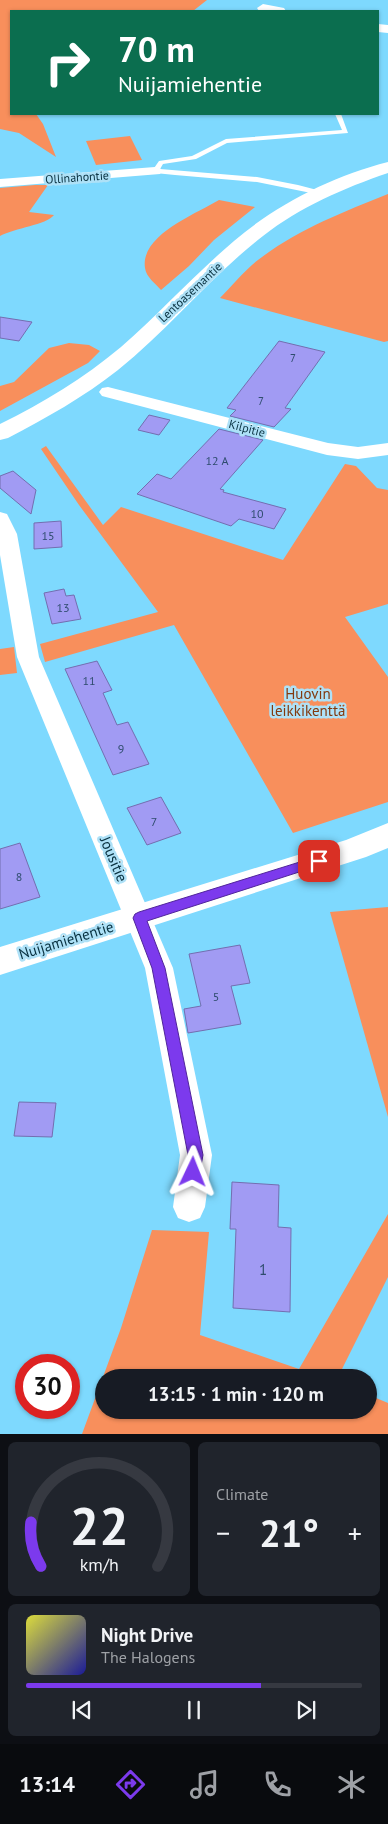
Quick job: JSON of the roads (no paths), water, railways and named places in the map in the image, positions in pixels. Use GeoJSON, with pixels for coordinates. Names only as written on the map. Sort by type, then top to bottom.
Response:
{"type":"FeatureCollection","features":[{"type":"Feature","properties":{"kind":"main road","name":"Lentoasemantie"},"geometry":{"type":"LineString","coordinates":[[0,433],[43,410],[110,366],[241,244],[281,215],[318,193],[388,167]]}},
{"type":"Feature","properties":{"kind":"main road","name":"Nuijamiehentie"},"geometry":{"type":"LineString","coordinates":[[0,961],[355,849],[388,835]]}},
{"type":"Feature","properties":{"kind":"street"},"geometry":{"type":"LineString","coordinates":[[264,8],[275,10]]}},
{"type":"Feature","properties":{"kind":"street","name":"Ollinahontie"},"geometry":{"type":"LineString","coordinates":[[0,183],[155,171]]}},
{"type":"Feature","properties":{"kind":"street","name":"Kilpitie"},"geometry":{"type":"LineString","coordinates":[[108,392],[327,449],[358,453],[388,449]]}},
{"type":"Feature","properties":{"kind":"street","name":"Jousitie"},"geometry":{"type":"LineString","coordinates":[[0,518],[7,534],[28,657],[159,968],[196,1155],[188,1207]]}},
{"type":"Feature","properties":{"kind":"lane"},"geometry":{"type":"LineString","coordinates":[[318,193],[273,181],[155,171],[161,162],[194,158],[226,141],[346,132],[338,115]]}},
{"type":"Feature","properties":{"kind":"park label","name":"Huovin leikkikenttä"},"geometry":{"type":"Point","coordinates":[308,702]}}]}
